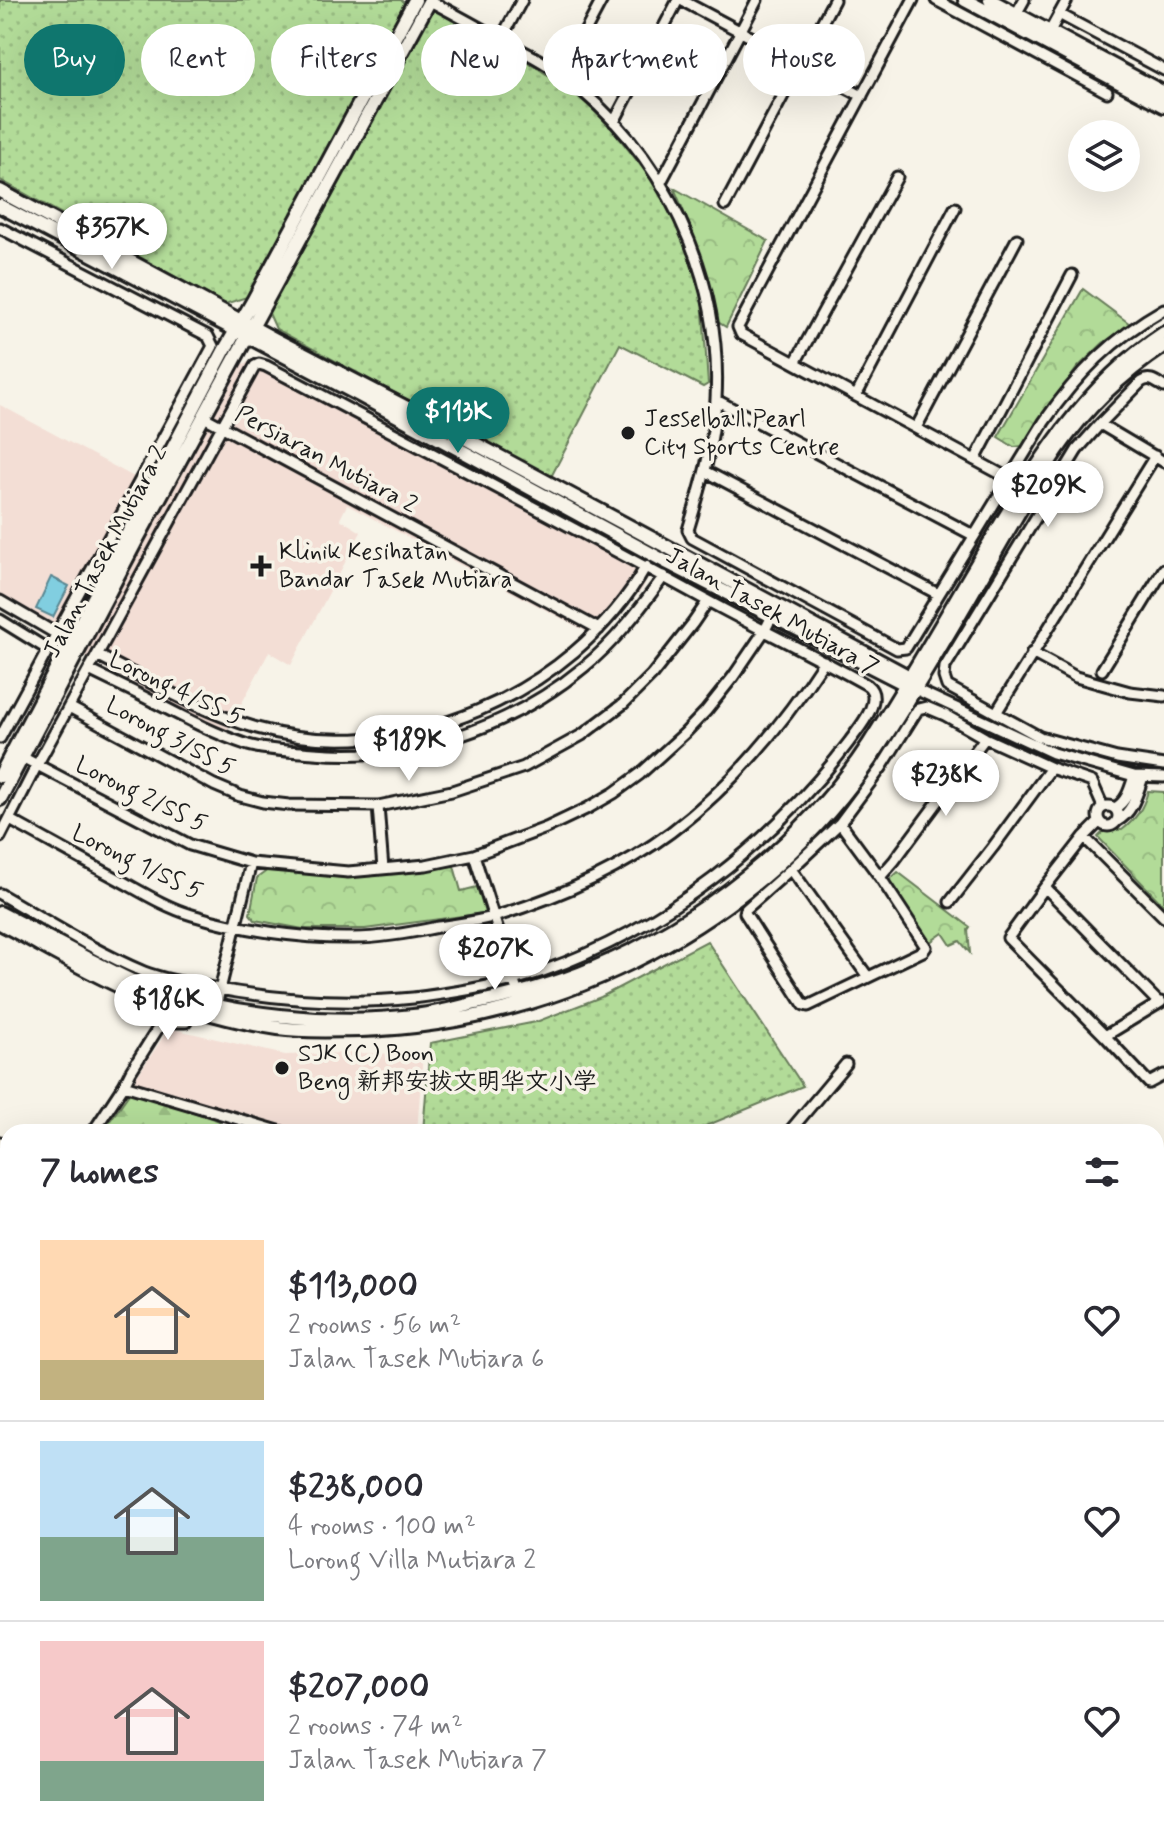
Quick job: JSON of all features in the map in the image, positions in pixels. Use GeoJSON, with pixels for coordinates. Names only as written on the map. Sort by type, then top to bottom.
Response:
{"type":"FeatureCollection","features":[{"type":"Feature","properties":{"kind":"street"},"geometry":{"type":"LineString","coordinates":[[404,24],[415,0]]}},
{"type":"Feature","properties":{"kind":"street"},"geometry":{"type":"LineString","coordinates":[[509,24],[522,0]]}},
{"type":"Feature","properties":{"kind":"street"},"geometry":{"type":"LineString","coordinates":[[589,24],[602,0]]}},
{"type":"Feature","properties":{"kind":"street"},"geometry":{"type":"LineString","coordinates":[[614,122],[680,0],[743,33]]}},
{"type":"Feature","properties":{"kind":"street"},"geometry":{"type":"LineString","coordinates":[[661,182],[757,0]]}},
{"type":"Feature","properties":{"kind":"street"},"geometry":{"type":"LineString","coordinates":[[821,24],[834,0]]}},
{"type":"Feature","properties":{"kind":"street"},"geometry":{"type":"LineString","coordinates":[[865,90],[913,0]]}},
{"type":"Feature","properties":{"kind":"street"},"geometry":{"type":"LineString","coordinates":[[936,0],[1107,92]]}},
{"type":"Feature","properties":{"kind":"street"},"geometry":{"type":"LineString","coordinates":[[965,0],[1050,31],[1164,93]]}},
{"type":"Feature","properties":{"kind":"street"},"geometry":{"type":"LineString","coordinates":[[990,0],[1102,72],[1164,106]]}},
{"type":"Feature","properties":{"kind":"street"},"geometry":{"type":"LineString","coordinates":[[1014,18],[1024,0]]}},
{"type":"Feature","properties":{"kind":"street"},"geometry":{"type":"LineString","coordinates":[[1050,31],[1067,0]]}},
{"type":"Feature","properties":{"kind":"street"},"geometry":{"type":"LineString","coordinates":[[405,40],[430,1],[445,4],[477,24]]}},
{"type":"Feature","properties":{"kind":"street"},"geometry":{"type":"LineString","coordinates":[[1059,14],[1164,70]]}},
{"type":"Feature","properties":{"kind":"street"},"geometry":{"type":"LineString","coordinates":[[1094,85],[1102,72]]}},
{"type":"Feature","properties":{"kind":"street"},"geometry":{"type":"LineString","coordinates":[[244,328],[370,96]]}},
{"type":"Feature","properties":{"kind":"street"},"geometry":{"type":"LineString","coordinates":[[585,96],[614,122],[661,182],[685,229],[704,284],[716,362],[716,400],[705,471],[688,530],[692,538],[897,649],[906,648],[1058,402],[1088,366],[1115,341],[1164,309]]}},
{"type":"Feature","properties":{"kind":"street"},"geometry":{"type":"LineString","coordinates":[[725,205],[783,96]]}},
{"type":"Feature","properties":{"kind":"street"},"geometry":{"type":"LineString","coordinates":[[862,96],[738,327],[741,334],[1023,486]]}},
{"type":"Feature","properties":{"kind":"street"},"geometry":{"type":"LineString","coordinates":[[795,363],[897,177]]}},
{"type":"Feature","properties":{"kind":"street"},"geometry":{"type":"LineString","coordinates":[[0,191],[44,222],[129,273],[219,315],[258,305]]}},
{"type":"Feature","properties":{"kind":"street"},"geometry":{"type":"LineString","coordinates":[[0,206],[44,222],[458,442],[810,622],[884,668],[996,728],[1053,753],[1138,776],[1164,777]]}},
{"type":"Feature","properties":{"kind":"street"},"geometry":{"type":"LineString","coordinates":[[856,396],[955,208]]}},
{"type":"Feature","properties":{"kind":"street"},"geometry":{"type":"LineString","coordinates":[[0,228],[208,336],[218,349]]}},
{"type":"Feature","properties":{"kind":"street"},"geometry":{"type":"LineString","coordinates":[[916,428],[1017,239]]}},
{"type":"Feature","properties":{"kind":"street"},"geometry":{"type":"LineString","coordinates":[[119,290],[129,273]]}},
{"type":"Feature","properties":{"kind":"street"},"geometry":{"type":"LineString","coordinates":[[975,460],[1072,275]]}},
{"type":"Feature","properties":{"kind":"street"},"geometry":{"type":"LineString","coordinates":[[258,305],[270,342],[359,395],[458,442],[551,500],[659,559],[884,668],[909,663],[924,654]]}},
{"type":"Feature","properties":{"kind":"street"},"geometry":{"type":"LineString","coordinates":[[0,738],[153,457],[218,349],[224,334],[219,315]]}},
{"type":"Feature","properties":{"kind":"street","name":"Jalan Tasek Mutiara 2"},"geometry":{"type":"LineString","coordinates":[[0,799],[122,557],[218,349],[244,328]]}},
{"type":"Feature","properties":{"kind":"street","name":"Jalan Tasek Mutiara 2"},"geometry":{"type":"LineString","coordinates":[[0,776],[240,353],[244,328]]}},
{"type":"Feature","properties":{"kind":"street"},"geometry":{"type":"LineString","coordinates":[[920,688],[924,654],[1023,486],[1055,439],[1077,411],[1123,364],[1160,340]]}},
{"type":"Feature","properties":{"kind":"street","name":"Jalan Tasek Mutiara 7"},"geometry":{"type":"LineString","coordinates":[[0,923],[127,990],[189,1009],[291,1030],[376,1029],[444,1023],[525,1004],[589,983],[650,954],[744,892],[777,864],[817,826],[857,778],[920,688],[927,670],[1058,449],[1105,394],[1160,340]]}},
{"type":"Feature","properties":{"kind":"street"},"geometry":{"type":"LineString","coordinates":[[240,353],[270,342]]}},
{"type":"Feature","properties":{"kind":"street","name":"Jalan Tasek Mutiara 7"},"geometry":{"type":"LineString","coordinates":[[0,894],[97,949],[147,973],[221,990],[285,999],[366,1001],[413,998],[512,979],[541,972],[581,956],[654,919],[686,898],[745,853],[787,813],[826,772],[862,724],[872,705],[872,689],[867,685],[266,366],[255,366],[220,426]]}},
{"type":"Feature","properties":{"kind":"street"},"geometry":{"type":"LineString","coordinates":[[1164,387],[1146,379],[1077,450],[945,667],[944,677],[947,686],[1040,737],[1117,758],[1164,765]]}},
{"type":"Feature","properties":{"kind":"street"},"geometry":{"type":"LineString","coordinates":[[351,410],[359,395]]}},
{"type":"Feature","properties":{"kind":"street"},"geometry":{"type":"LineString","coordinates":[[716,400],[973,535]]}},
{"type":"Feature","properties":{"kind":"street","name":"Persiaran Mutiara 2"},"geometry":{"type":"LineString","coordinates":[[204,417],[599,629]]}},
{"type":"Feature","properties":{"kind":"street"},"geometry":{"type":"LineString","coordinates":[[996,713],[1159,459],[1100,424]]}},
{"type":"Feature","properties":{"kind":"street"},"geometry":{"type":"LineString","coordinates":[[0,837],[220,426]]}},
{"type":"Feature","properties":{"kind":"street"},"geometry":{"type":"LineString","coordinates":[[153,457],[166,463]]}},
{"type":"Feature","properties":{"kind":"street"},"geometry":{"type":"LineString","coordinates":[[705,471],[938,594]]}},
{"type":"Feature","properties":{"kind":"street"},"geometry":{"type":"LineString","coordinates":[[544,513],[551,500]]}},
{"type":"Feature","properties":{"kind":"street"},"geometry":{"type":"LineString","coordinates":[[97,655],[228,718],[260,729],[312,739],[356,739],[410,731],[458,718],[493,704],[533,682],[599,629],[625,600],[646,566]]}},
{"type":"Feature","properties":{"kind":"street"},"geometry":{"type":"LineString","coordinates":[[1102,670],[1164,569]]}},
{"type":"Feature","properties":{"kind":"street","name":"Lorong 4/SS 5"},"geometry":{"type":"LineString","coordinates":[[89,670],[220,735],[252,746],[347,756],[405,751],[455,738],[499,721],[546,694],[584,667],[614,639],[664,576]]}},
{"type":"Feature","properties":{"kind":"street"},"geometry":{"type":"LineString","coordinates":[[0,601],[55,633]]}},
{"type":"Feature","properties":{"kind":"street","name":"Lorong 3/SS 5"},"geometry":{"type":"LineString","coordinates":[[69,707],[240,796],[289,805],[378,806],[452,791],[524,767],[582,735],[623,704],[652,675],[708,601]]}},
{"type":"Feature","properties":{"kind":"street"},"geometry":{"type":"LineString","coordinates":[[810,622],[818,605]]}},
{"type":"Feature","properties":{"kind":"street","name":"Lorong 2/SS 5"},"geometry":{"type":"LineString","coordinates":[[22,757],[190,845],[251,863],[348,872],[426,865],[474,855],[546,828],[614,793],[640,774],[706,711],[733,677],[772,616]]}},
{"type":"Feature","properties":{"kind":"street"},"geometry":{"type":"LineString","coordinates":[[0,620],[47,649]]}},
{"type":"Feature","properties":{"kind":"street"},"geometry":{"type":"LineString","coordinates":[[1032,653],[1076,677],[1096,684],[1164,696]]}},
{"type":"Feature","properties":{"kind":"street","name":"Lorong 1/SS 5"},"geometry":{"type":"LineString","coordinates":[[10,820],[161,902],[190,915],[237,926],[354,938],[401,934],[495,916],[603,874],[672,832],[740,770],[797,703],[824,661]]}},
{"type":"Feature","properties":{"kind":"street"},"geometry":{"type":"LineString","coordinates":[[884,668],[892,691],[888,713]]}},
{"type":"Feature","properties":{"kind":"street","name":"Jalan Tasek Mutiara 7"},"geometry":{"type":"LineString","coordinates":[[0,913],[130,981],[155,990],[216,1006],[292,1018],[415,1016],[518,994],[596,967],[680,923],[727,892],[770,856],[832,793],[888,713],[920,688]]}},
{"type":"Feature","properties":{"kind":"street"},"geometry":{"type":"LineString","coordinates":[[840,823],[926,947],[808,1006],[801,1002],[745,913],[748,905],[840,823],[881,768],[918,709],[926,707],[1051,768],[1092,782],[1103,807]]}},
{"type":"Feature","properties":{"kind":"street"},"geometry":{"type":"LineString","coordinates":[[880,877],[985,738]]}},
{"type":"Feature","properties":{"kind":"street"},"geometry":{"type":"LineString","coordinates":[[950,902],[1051,768]]}},
{"type":"Feature","properties":{"kind":"street"},"geometry":{"type":"LineString","coordinates":[[1115,808],[1122,804],[1138,776]]}},
{"type":"Feature","properties":{"kind":"street"},"geometry":{"type":"LineString","coordinates":[[1099,822],[1109,826],[1122,819],[1131,808],[1138,776]]}},
{"type":"Feature","properties":{"kind":"street"},"geometry":{"type":"LineString","coordinates":[[378,806],[383,869]]}},
{"type":"Feature","properties":{"kind":"street"},"geometry":{"type":"LineString","coordinates":[[1099,822],[1098,812],[1109,806],[1118,813],[1117,821]]}},
{"type":"Feature","properties":{"kind":"street"},"geometry":{"type":"LineString","coordinates":[[1099,822],[1084,837],[1008,938],[1149,1083],[1164,1075]]}},
{"type":"Feature","properties":{"kind":"street"},"geometry":{"type":"LineString","coordinates":[[1084,837],[1164,917]]}},
{"type":"Feature","properties":{"kind":"street"},"geometry":{"type":"LineString","coordinates":[[474,855],[518,994]]}},
{"type":"Feature","properties":{"kind":"street"},"geometry":{"type":"LineString","coordinates":[[216,1006],[251,863]]}},
{"type":"Feature","properties":{"kind":"street"},"geometry":{"type":"LineString","coordinates":[[791,869],[868,977]]}},
{"type":"Feature","properties":{"kind":"street"},"geometry":{"type":"LineString","coordinates":[[1045,887],[1161,1002],[1105,1036]]}},
{"type":"Feature","properties":{"kind":"street"},"geometry":{"type":"LineString","coordinates":[[98,1124],[160,1025],[186,1022],[189,1009]]}},
{"type":"Feature","properties":{"kind":"street"},"geometry":{"type":"LineString","coordinates":[[796,1124],[846,1064]]}},
{"type":"Feature","properties":{"kind":"street"},"geometry":{"type":"LineString","coordinates":[[124,1085],[255,1124]]}},
{"type":"Feature","properties":{"kind":"shaded area"},"geometry":{"type":"Polygon","coordinates":[[[263,358],[653,562],[643,588],[597,637],[347,505],[340,519],[361,532],[291,665],[269,652],[227,731],[83,656],[242,364],[263,358]]]}},
{"type":"Feature","properties":{"kind":"shaded area"},"geometry":{"type":"Polygon","coordinates":[[[0,405],[134,477],[58,622],[49,625],[0,597],[0,405]]]}},
{"type":"Feature","properties":{"kind":"shaded area","name":"SJK (C) Boon Beng 新邦安拔文明华文小学"},"geometry":{"type":"Polygon","coordinates":[[[169,1028],[285,1055],[423,1054],[418,1124],[266,1124],[134,1081],[169,1028]]]}},
{"type":"Feature","properties":{"kind":"green space"},"geometry":{"type":"Polygon","coordinates":[[[0,0],[401,0],[406,5],[396,24],[271,24],[271,96],[356,96],[247,297],[225,304],[0,180],[0,0]]]}},
{"type":"Feature","properties":{"kind":"green space"},"geometry":{"type":"Polygon","coordinates":[[[431,8],[460,24],[422,24],[431,8]]]}},
{"type":"Feature","properties":{"kind":"green space"},"geometry":{"type":"Polygon","coordinates":[[[421,27],[421,96],[527,96],[527,62],[543,72],[543,96],[578,96],[609,125],[655,184],[682,235],[702,298],[708,384],[703,387],[620,344],[551,477],[276,329],[268,311],[384,96],[405,96],[405,56],[421,27]]]}},
{"type":"Feature","properties":{"kind":"green space"},"geometry":{"type":"Polygon","coordinates":[[[674,188],[768,241],[726,327],[718,322],[699,254],[674,188]]]}},
{"type":"Feature","properties":{"kind":"green space"},"geometry":{"type":"Polygon","coordinates":[[[1083,289],[1130,324],[1103,343],[1077,368],[1023,446],[1014,447],[998,437],[1083,289]]]}},
{"type":"Feature","properties":{"kind":"green space"},"geometry":{"type":"Polygon","coordinates":[[[1148,791],[1164,792],[1164,906],[1098,837],[1106,829],[1122,830],[1127,826],[1141,808],[1148,791]]]}},
{"type":"Feature","properties":{"kind":"green space"},"geometry":{"type":"Polygon","coordinates":[[[454,866],[461,891],[477,887],[485,913],[365,929],[303,929],[255,920],[250,914],[257,878],[268,870],[346,878],[454,866]]]}},
{"type":"Feature","properties":{"kind":"green space"},"geometry":{"type":"Polygon","coordinates":[[[898,872],[970,927],[970,953],[960,941],[951,945],[943,933],[930,942],[888,881],[898,872]]]}},
{"type":"Feature","properties":{"kind":"green space"},"geometry":{"type":"Polygon","coordinates":[[[707,941],[803,1086],[710,1124],[424,1124],[430,1043],[536,1022],[601,997],[707,941]]]}},
{"type":"Feature","properties":{"kind":"green space"},"geometry":{"type":"Polygon","coordinates":[[[131,1091],[220,1121],[218,1124],[108,1124],[131,1091]]]}},
{"type":"Feature","properties":{"kind":"water"},"geometry":{"type":"Polygon","coordinates":[[[51,577],[69,586],[53,617],[36,609],[51,577]]]}},
{"type":"Feature","properties":{"kind":"place","name":"Jesselball Pearl City Sports Centre"},"geometry":{"type":"Point","coordinates":[628,433]}},
{"type":"Feature","properties":{"kind":"place","name":"Klinik Kesihatan Bandar Tasek Mutiara"},"geometry":{"type":"Point","coordinates":[261,566]}},
{"type":"Feature","properties":{"kind":"place","name":"SJK (C) Boon Beng 新邦安拔文明华文小学"},"geometry":{"type":"Point","coordinates":[282,1068]}}]}
